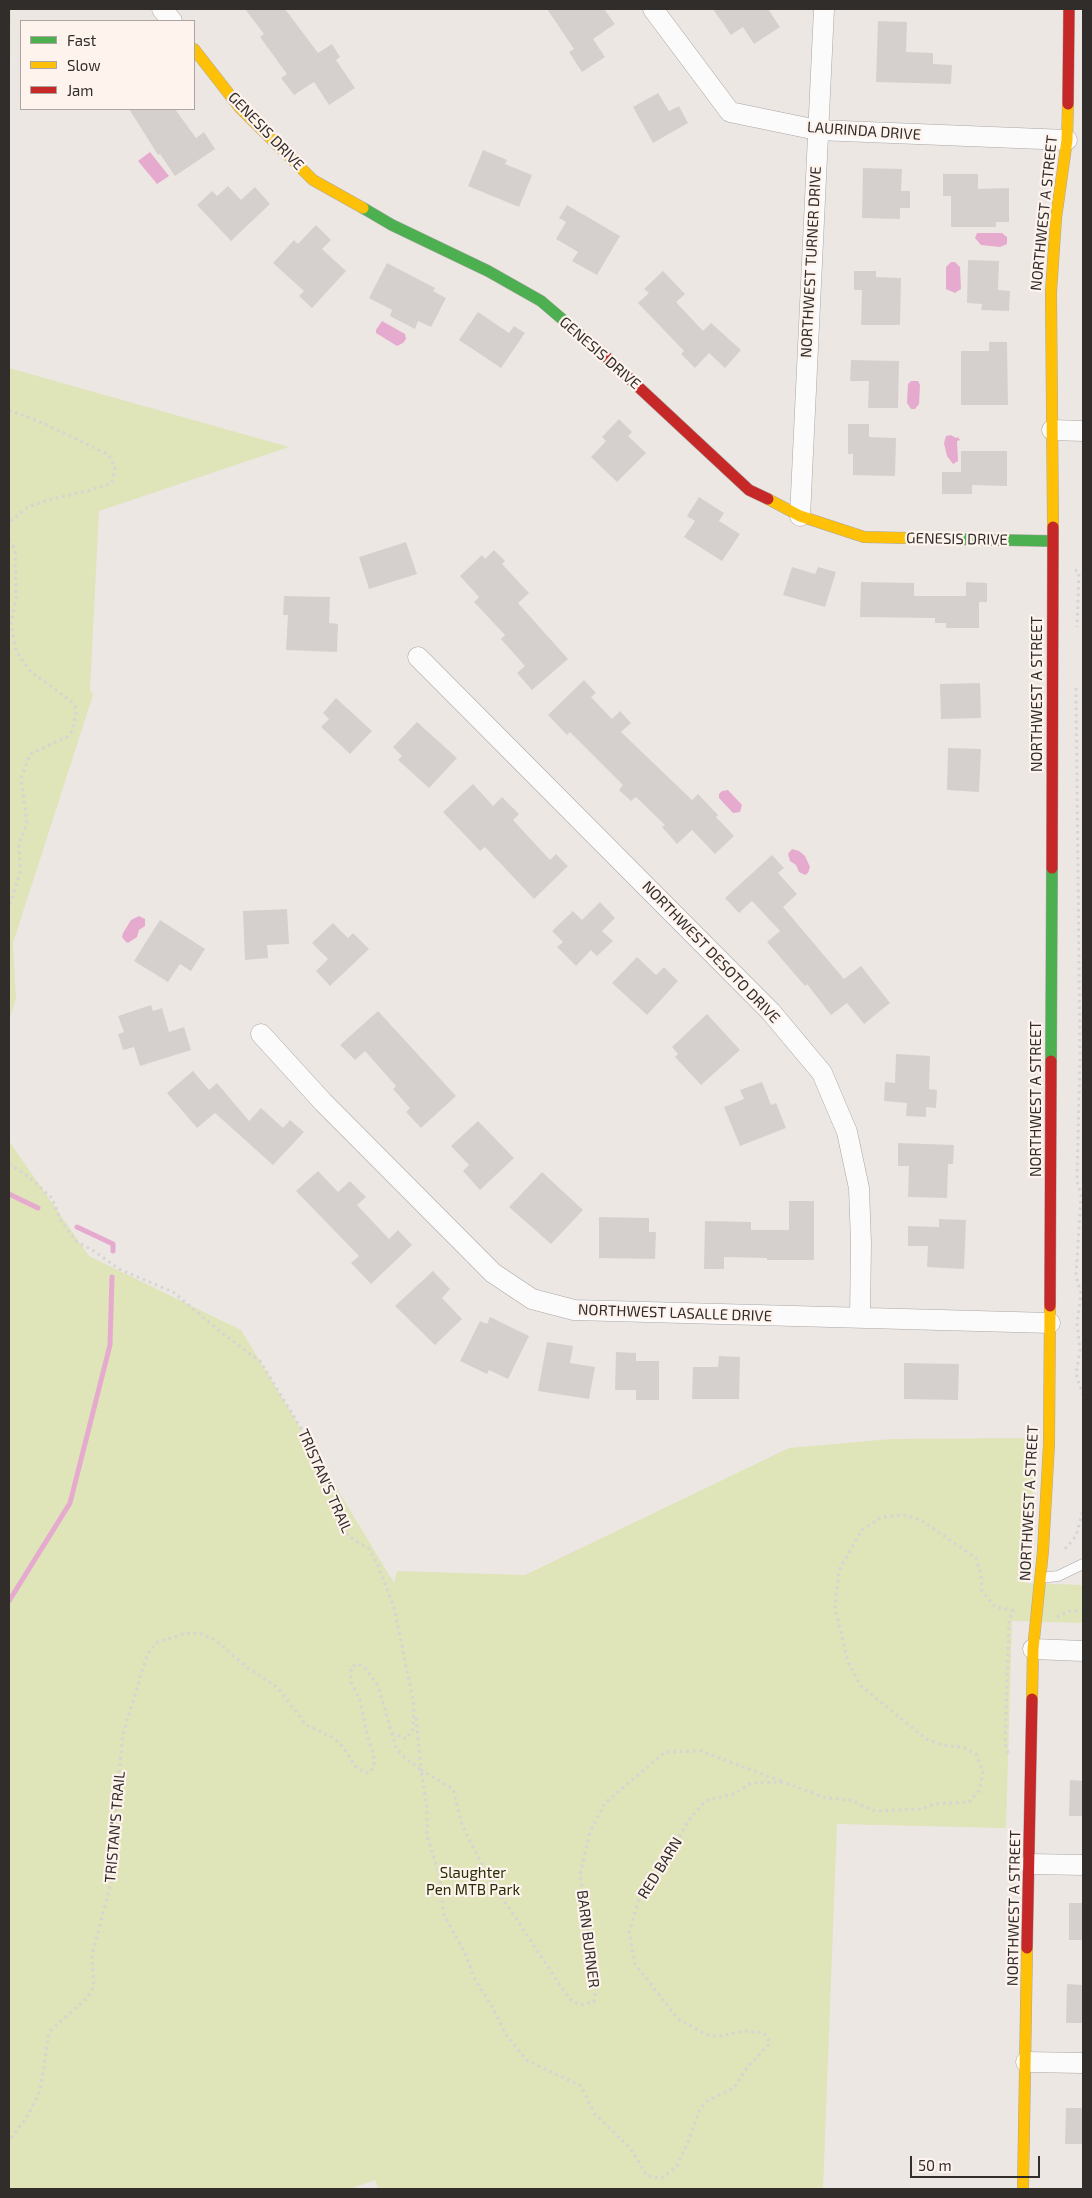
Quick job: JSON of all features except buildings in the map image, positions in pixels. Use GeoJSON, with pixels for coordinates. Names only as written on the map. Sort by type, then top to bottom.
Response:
{"type":"FeatureCollection","features":[{"type":"Feature","properties":{"kind":"street"},"geometry":{"type":"LineString","coordinates":[[162,9],[171,20]]}},
{"type":"Feature","properties":{"kind":"street","name":"LAURINDA DRIVE"},"geometry":{"type":"LineString","coordinates":[[652,9],[730,112],[817,130],[1067,140]]}},
{"type":"Feature","properties":{"kind":"street","name":"NORTHWEST TURNER DRIVE"},"geometry":{"type":"LineString","coordinates":[[800,516],[824,9]]}},
{"type":"Feature","properties":{"kind":"street","name":"NORTHWEST A STREET"},"geometry":{"type":"LineString","coordinates":[[1023,2189],[1033,1649],[1049,1444],[1051,292],[1056,218],[1067,140],[1069,9]]}},
{"type":"Feature","properties":{"kind":"street","name":"GENESIS DRIVE"},"geometry":{"type":"LineString","coordinates":[[195,50],[240,108],[313,180],[392,225],[488,271],[541,301],[629,377],[749,490],[800,516],[864,537],[1052,541]]}},
{"type":"Feature","properties":{"kind":"street"},"geometry":{"type":"LineString","coordinates":[[1052,430],[1083,432]]}},
{"type":"Feature","properties":{"kind":"street","name":"NORTHWEST DESOTO DRIVE"},"geometry":{"type":"LineString","coordinates":[[418,657],[771,1012],[822,1073],[847,1132],[859,1188],[862,1243],[860,1318]]}},
{"type":"Feature","properties":{"kind":"street","name":"NORTHWEST LASALLE DRIVE"},"geometry":{"type":"LineString","coordinates":[[261,1034],[323,1102],[493,1272],[532,1299],[574,1310],[1050,1323]]}},
{"type":"Feature","properties":{"kind":"street"},"geometry":{"type":"LineString","coordinates":[[1033,1649],[1083,1651]]}},
{"type":"Feature","properties":{"kind":"street"},"geometry":{"type":"LineString","coordinates":[[1030,1864],[1083,1866]]}},
{"type":"Feature","properties":{"kind":"street"},"geometry":{"type":"LineString","coordinates":[[1026,2062],[1083,2063]]}},
{"type":"Feature","properties":{"kind":"lane"},"geometry":{"type":"LineString","coordinates":[[1040,1578],[1058,1576],[1083,1564]]}},
{"type":"Feature","properties":{"kind":"path"},"geometry":{"type":"LineString","coordinates":[[9,410],[45,424],[109,455],[115,468],[112,483],[28,507],[9,522]]}},
{"type":"Feature","properties":{"kind":"path"},"geometry":{"type":"LineString","coordinates":[[9,540],[15,549],[16,599],[12,623],[16,651],[31,672],[70,700],[75,706],[76,714],[72,732],[67,737],[30,754],[21,779],[26,803],[27,823],[19,843],[20,872],[9,907]]}},
{"type":"Feature","properties":{"kind":"path"},"geometry":{"type":"LineString","coordinates":[[1070,567],[1078,572],[1076,636]]}},
{"type":"Feature","properties":{"kind":"path"},"geometry":{"type":"LineString","coordinates":[[1076,682],[1080,1057],[1077,1181],[1081,1195],[1076,1274],[1081,1294],[1077,1323],[1080,1350],[1076,1374],[1083,1396]]}},
{"type":"Feature","properties":{"kind":"path","name":"TRISTAN'S TRAIL"},"geometry":{"type":"LineString","coordinates":[[9,1164],[52,1198],[61,1221],[76,1241],[119,1269],[173,1292],[222,1333],[260,1361],[306,1436],[315,1465],[340,1508],[348,1536],[369,1549],[377,1563],[394,1607],[414,1705],[413,1730],[406,1739],[392,1734],[378,1686],[360,1664],[351,1667],[351,1682],[360,1700],[375,1761],[371,1772],[366,1773],[355,1766],[344,1748],[334,1738],[306,1725],[277,1687],[248,1668],[215,1640],[199,1633],[183,1634],[156,1643],[147,1655],[123,1734],[116,1802],[112,1879],[92,1956],[94,1986],[87,1998],[49,2032],[40,2091],[26,2119],[9,2140]]}},
{"type":"Feature","properties":{"kind":"path"},"geometry":{"type":"LineString","coordinates":[[1059,1556],[1076,1536],[1083,1510]]}},
{"type":"Feature","properties":{"kind":"path","name":"RED BARN"},"geometry":{"type":"LineString","coordinates":[[420,1770],[427,1808],[427,1836],[439,1873],[444,1915],[466,1956],[474,1978],[492,2006],[505,2033],[526,2060],[581,2086],[594,2113],[631,2149],[647,2176],[662,2178],[677,2166],[699,2110],[707,2101],[734,2088],[746,2069],[770,2043],[764,2033],[745,2031],[720,2036],[707,2035],[678,2019],[635,1964],[629,1932],[641,1893],[665,1865],[688,1820],[705,1801],[734,1794],[751,1783],[784,1782],[826,1798],[850,1800],[875,1811],[922,1809],[934,1804],[969,1802],[979,1792],[983,1771],[976,1754],[962,1747],[942,1745],[926,1739],[861,1686],[848,1662],[834,1607],[839,1570],[862,1530],[882,1517],[902,1515],[921,1520],[976,1558],[981,1574],[982,1591],[995,1607],[1014,1611]]}},
{"type":"Feature","properties":{"kind":"path"},"geometry":{"type":"LineString","coordinates":[[1056,1618],[1070,1611],[1083,1611]]}},
{"type":"Feature","properties":{"kind":"path"},"geometry":{"type":"LineString","coordinates":[[414,1705],[420,1770]]}},
{"type":"Feature","properties":{"kind":"path"},"geometry":{"type":"LineString","coordinates":[[392,1734],[396,1748],[420,1770]]}},
{"type":"Feature","properties":{"kind":"path","name":"BARN BURNER"},"geometry":{"type":"LineString","coordinates":[[420,1770],[453,1789],[462,1825],[487,1875],[562,1988],[571,2000],[580,2005],[594,2002],[596,1989],[580,1874],[590,1832],[605,1803],[666,1752],[701,1751],[784,1782]]}},
{"type":"Feature","properties":{"kind":"green space"},"geometry":{"type":"Polygon","coordinates":[[[9,9],[11,9],[9,127],[9,9]]]}},
{"type":"Feature","properties":{"kind":"green space"},"geometry":{"type":"Polygon","coordinates":[[[9,368],[289,447],[99,511],[90,689],[93,695],[13,943],[16,999],[10,1017],[9,1040],[9,368]]]}},
{"type":"Feature","properties":{"kind":"green space","name":"Slaughter Pen MTB Park"},"geometry":{"type":"Polygon","coordinates":[[[9,1141],[89,1256],[241,1330],[394,1583],[397,1571],[525,1575],[789,1448],[891,1439],[1037,1438],[1025,1583],[1083,1585],[1083,1623],[1012,1621],[1006,1828],[837,1824],[823,2189],[378,2189],[375,2180],[350,2189],[9,2189],[9,1141]]]}},
{"type":"Feature","properties":{"kind":"shaded area"},"geometry":{"type":"Polygon","coordinates":[[[150,152],[169,176],[157,184],[138,161],[150,152]]]}},
{"type":"Feature","properties":{"kind":"shaded area"},"geometry":{"type":"Polygon","coordinates":[[[977,233],[1002,233],[1007,237],[1007,244],[1000,247],[981,245],[975,238],[977,233]]]}},
{"type":"Feature","properties":{"kind":"shaded area"},"geometry":{"type":"Polygon","coordinates":[[[951,262],[955,262],[960,267],[961,289],[955,293],[946,289],[946,267],[951,262]]]}},
{"type":"Feature","properties":{"kind":"shaded area"},"geometry":{"type":"Polygon","coordinates":[[[382,321],[405,334],[406,339],[403,343],[397,346],[376,333],[382,321]]]}},
{"type":"Feature","properties":{"kind":"shaded area"},"geometry":{"type":"Polygon","coordinates":[[[911,381],[918,381],[920,385],[919,404],[915,409],[911,409],[907,403],[908,384],[911,381]]]}},
{"type":"Feature","properties":{"kind":"shaded area"},"geometry":{"type":"Polygon","coordinates":[[[951,435],[956,438],[958,437],[960,440],[957,441],[958,461],[953,464],[947,456],[944,443],[946,436],[951,435]]]}},
{"type":"Feature","properties":{"kind":"shaded area"},"geometry":{"type":"Polygon","coordinates":[[[728,790],[742,805],[740,812],[733,813],[719,798],[719,794],[722,791],[728,790]]]}},
{"type":"Feature","properties":{"kind":"shaded area"},"geometry":{"type":"Polygon","coordinates":[[[792,849],[799,851],[805,856],[810,867],[805,875],[799,872],[796,865],[790,861],[788,854],[792,849]]]}},
{"type":"Feature","properties":{"kind":"shaded area"},"geometry":{"type":"Polygon","coordinates":[[[139,916],[145,919],[145,926],[139,930],[137,937],[128,943],[122,937],[123,933],[131,920],[139,916]]]}},
{"type":"Feature","properties":{"kind":"waterway"},"geometry":{"type":"LineString","coordinates":[[9,1194],[38,1208]]}},
{"type":"Feature","properties":{"kind":"waterway"},"geometry":{"type":"LineString","coordinates":[[77,1227],[113,1244],[113,1251]]}},
{"type":"Feature","properties":{"kind":"waterway"},"geometry":{"type":"LineString","coordinates":[[9,1601],[70,1503],[110,1345],[112,1277]]}},
{"type":"Feature","properties":{"kind":"traffic: fast"},"geometry":{"type":"LineString","coordinates":[[363,208],[392,225],[488,271],[541,301],[603,354]]}},
{"type":"Feature","properties":{"kind":"traffic: fast"},"geometry":{"type":"LineString","coordinates":[[951,539],[1052,541]]}},
{"type":"Feature","properties":{"kind":"traffic: fast"},"geometry":{"type":"LineString","coordinates":[[1051,1061],[1052,868]]}},
{"type":"Feature","properties":{"kind":"traffic: slow"},"geometry":{"type":"LineString","coordinates":[[195,50],[240,108],[313,180],[363,208]]}},
{"type":"Feature","properties":{"kind":"traffic: slow"},"geometry":{"type":"LineString","coordinates":[[1053,527],[1051,292],[1056,218],[1067,140],[1068,104]]}},
{"type":"Feature","properties":{"kind":"traffic: slow"},"geometry":{"type":"LineString","coordinates":[[768,499],[800,516],[864,537],[951,539]]}},
{"type":"Feature","properties":{"kind":"traffic: slow"},"geometry":{"type":"LineString","coordinates":[[1032,1699],[1033,1649],[1043,1551],[1049,1444],[1050,1306]]}},
{"type":"Feature","properties":{"kind":"traffic: slow"},"geometry":{"type":"LineString","coordinates":[[1023,2189],[1027,1948]]}},
{"type":"Feature","properties":{"kind":"traffic: jam"},"geometry":{"type":"LineString","coordinates":[[1068,104],[1069,9]]}},
{"type":"Feature","properties":{"kind":"traffic: jam"},"geometry":{"type":"LineString","coordinates":[[603,354],[749,490],[768,499]]}},
{"type":"Feature","properties":{"kind":"traffic: jam"},"geometry":{"type":"LineString","coordinates":[[1052,868],[1053,527]]}},
{"type":"Feature","properties":{"kind":"traffic: jam"},"geometry":{"type":"LineString","coordinates":[[1050,1306],[1051,1061]]}},
{"type":"Feature","properties":{"kind":"traffic: jam"},"geometry":{"type":"LineString","coordinates":[[1027,1948],[1032,1699]]}}]}
